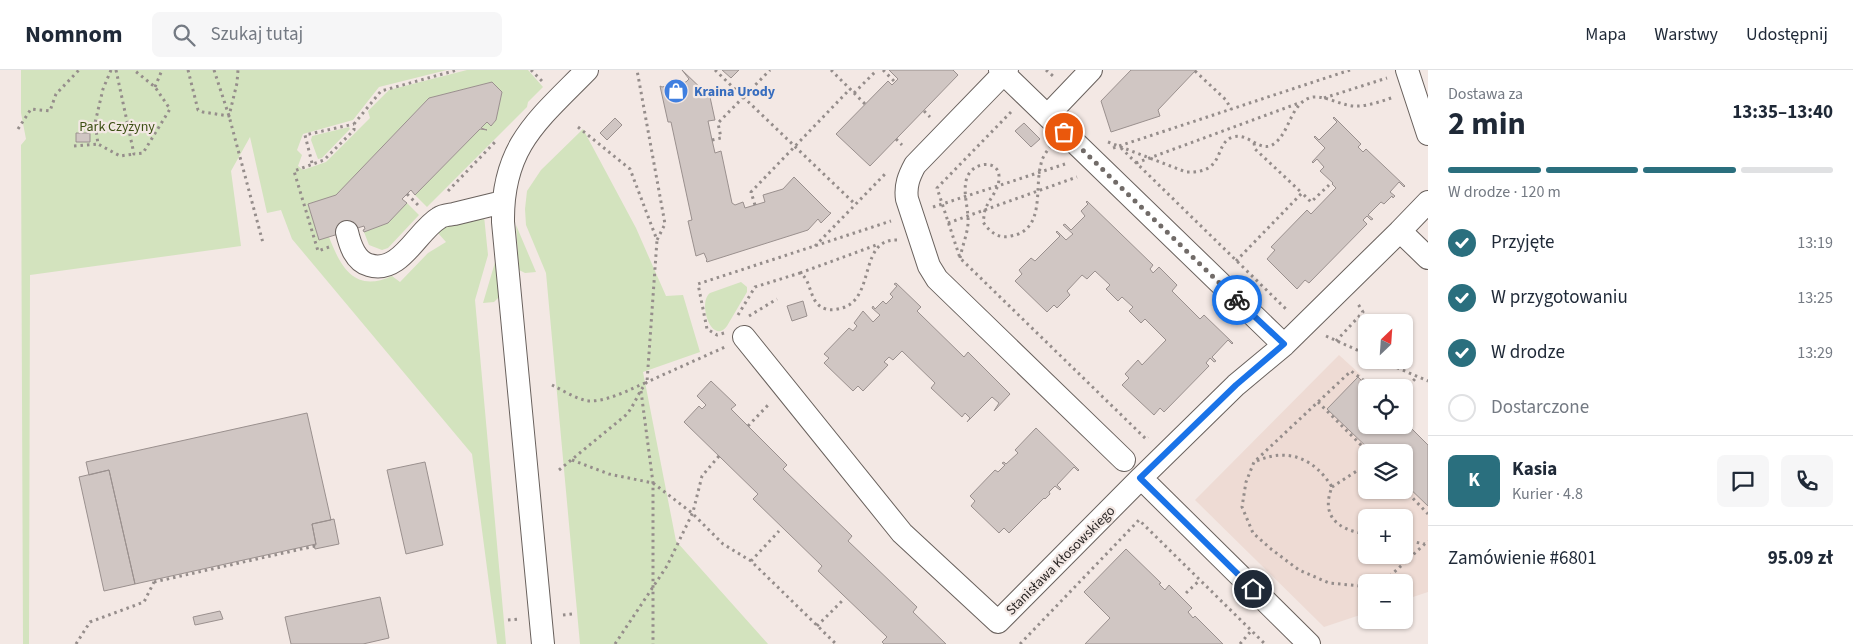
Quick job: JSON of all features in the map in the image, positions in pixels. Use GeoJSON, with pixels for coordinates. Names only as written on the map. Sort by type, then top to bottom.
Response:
{"type":"FeatureCollection","features":[{"type":"Feature","properties":{"kind":"street"},"geometry":{"type":"LineString","coordinates":[[543,644],[503,212],[508,174],[521,143],[542,116],[587,70]]}},
{"type":"Feature","properties":{"kind":"street"},"geometry":{"type":"LineString","coordinates":[[1048,115],[1091,70]]}},
{"type":"Feature","properties":{"kind":"street"},"geometry":{"type":"LineString","coordinates":[[1124,460],[937,279],[929,266],[911,214],[906,192],[909,178],[915,166],[1003,71],[1088,156],[1284,344]]}},
{"type":"Feature","properties":{"kind":"street"},"geometry":{"type":"LineString","coordinates":[[1401,72],[1428,134]]}},
{"type":"Feature","properties":{"kind":"street"},"geometry":{"type":"LineString","coordinates":[[1310,644],[1140,478],[1236,385],[1284,344],[1428,202]]}},
{"type":"Feature","properties":{"kind":"street"},"geometry":{"type":"LineString","coordinates":[[340,239],[366,264],[384,267],[394,262],[439,217],[503,212]]}},
{"type":"Feature","properties":{"kind":"street"},"geometry":{"type":"LineString","coordinates":[[1400,231],[1428,258]]}},
{"type":"Feature","properties":{"kind":"street","name":"Stanisława Kłosowskiego"},"geometry":{"type":"LineString","coordinates":[[737,330],[902,534],[998,622],[1140,478]]}},
{"type":"Feature","properties":{"kind":"path"},"geometry":{"type":"LineString","coordinates":[[18,129],[32,109],[50,111],[56,94],[79,70]]}},
{"type":"Feature","properties":{"kind":"path"},"geometry":{"type":"LineString","coordinates":[[98,144],[95,122],[111,70]]}},
{"type":"Feature","properties":{"kind":"path"},"geometry":{"type":"LineString","coordinates":[[116,70],[134,154]]}},
{"type":"Feature","properties":{"kind":"path"},"geometry":{"type":"LineString","coordinates":[[74,146],[98,144],[120,156],[143,153],[170,109],[155,88],[134,70]]}},
{"type":"Feature","properties":{"kind":"path"},"geometry":{"type":"LineString","coordinates":[[155,88],[162,70]]}},
{"type":"Feature","properties":{"kind":"path"},"geometry":{"type":"LineString","coordinates":[[188,70],[198,110],[229,116]]}},
{"type":"Feature","properties":{"kind":"path"},"geometry":{"type":"LineString","coordinates":[[214,70],[229,116],[263,243]]}},
{"type":"Feature","properties":{"kind":"path"},"geometry":{"type":"LineString","coordinates":[[229,116],[237,83],[238,70]]}},
{"type":"Feature","properties":{"kind":"path"},"geometry":{"type":"LineString","coordinates":[[312,163],[305,135],[354,124],[381,91],[457,70]]}},
{"type":"Feature","properties":{"kind":"path"},"geometry":{"type":"LineString","coordinates":[[531,70],[544,83]]}},
{"type":"Feature","properties":{"kind":"path"},"geometry":{"type":"LineString","coordinates":[[559,470],[630,410],[647,382],[657,240],[665,224],[637,70]]}},
{"type":"Feature","properties":{"kind":"path"},"geometry":{"type":"LineString","coordinates":[[715,70],[855,204]]}},
{"type":"Feature","properties":{"kind":"path"},"geometry":{"type":"LineString","coordinates":[[712,140],[721,138],[718,123],[770,70]]}},
{"type":"Feature","properties":{"kind":"path"},"geometry":{"type":"LineString","coordinates":[[831,70],[865,104]]}},
{"type":"Feature","properties":{"kind":"path"},"geometry":{"type":"LineString","coordinates":[[854,93],[877,70]]}},
{"type":"Feature","properties":{"kind":"path"},"geometry":{"type":"LineString","coordinates":[[883,70],[895,82]]}},
{"type":"Feature","properties":{"kind":"path"},"geometry":{"type":"LineString","coordinates":[[737,330],[717,335],[708,329],[698,284],[1350,70]]}},
{"type":"Feature","properties":{"kind":"path"},"geometry":{"type":"LineString","coordinates":[[1195,71],[1226,100],[1232,109]]}},
{"type":"Feature","properties":{"kind":"path"},"geometry":{"type":"LineString","coordinates":[[1324,99],[1401,72]]}},
{"type":"Feature","properties":{"kind":"path"},"geometry":{"type":"LineString","coordinates":[[755,205],[751,192],[850,89]]}},
{"type":"Feature","properties":{"kind":"path"},"geometry":{"type":"LineString","coordinates":[[1136,163],[1312,97],[1356,106],[1375,103],[1401,95]]}},
{"type":"Feature","properties":{"kind":"path"},"geometry":{"type":"LineString","coordinates":[[1027,96],[937,188],[960,258],[1146,439],[1152,434]]}},
{"type":"Feature","properties":{"kind":"path"},"geometry":{"type":"LineString","coordinates":[[1120,146],[1186,172],[1197,173],[1206,170],[1216,161],[1226,140],[1231,137],[1246,137],[1267,147],[1274,144],[1279,139],[1300,102]]}},
{"type":"Feature","properties":{"kind":"path"},"geometry":{"type":"LineString","coordinates":[[340,239],[318,250],[294,171],[324,160],[354,130],[354,124]]}},
{"type":"Feature","properties":{"kind":"path"},"geometry":{"type":"LineString","coordinates":[[578,127],[630,169],[657,240]]}},
{"type":"Feature","properties":{"kind":"path"},"geometry":{"type":"LineString","coordinates":[[1254,142],[1255,149],[1311,202],[1329,185]]}},
{"type":"Feature","properties":{"kind":"path"},"geometry":{"type":"LineString","coordinates":[[960,258],[968,224],[966,181],[975,166],[983,164],[991,166],[999,176],[998,186],[985,210],[983,222],[989,230],[998,236],[1016,236],[1022,233],[1035,217],[1040,164],[1052,145]]}},
{"type":"Feature","properties":{"kind":"path"},"geometry":{"type":"LineString","coordinates":[[1120,146],[1302,326],[1358,350]]}},
{"type":"Feature","properties":{"kind":"path"},"geometry":{"type":"LineString","coordinates":[[948,223],[1078,177]]}},
{"type":"Feature","properties":{"kind":"path"},"geometry":{"type":"LineString","coordinates":[[1236,261],[1302,193]]}},
{"type":"Feature","properties":{"kind":"path"},"geometry":{"type":"LineString","coordinates":[[737,330],[755,288],[892,239],[905,240]]}},
{"type":"Feature","properties":{"kind":"path"},"geometry":{"type":"LineString","coordinates":[[800,273],[806,276],[814,300],[825,309],[838,309],[850,305],[859,294],[866,280],[872,255],[882,243]]}},
{"type":"Feature","properties":{"kind":"path"},"geometry":{"type":"LineString","coordinates":[[552,385],[584,400],[594,402],[615,396],[647,382],[737,330],[777,299]]}},
{"type":"Feature","properties":{"kind":"path"},"geometry":{"type":"LineString","coordinates":[[1399,369],[1428,382]]}},
{"type":"Feature","properties":{"kind":"path"},"geometry":{"type":"LineString","coordinates":[[1358,586],[1329,583],[1299,570],[1271,549],[1253,532],[1242,507],[1246,482],[1254,462],[1350,371],[1361,379]]}},
{"type":"Feature","properties":{"kind":"path"},"geometry":{"type":"LineString","coordinates":[[1413,381],[1417,377]]}},
{"type":"Feature","properties":{"kind":"path"},"geometry":{"type":"LineString","coordinates":[[641,390],[653,483],[653,644]]}},
{"type":"Feature","properties":{"kind":"path"},"geometry":{"type":"LineString","coordinates":[[748,426],[775,397]]}},
{"type":"Feature","properties":{"kind":"path"},"geometry":{"type":"LineString","coordinates":[[1318,402],[1360,444]]}},
{"type":"Feature","properties":{"kind":"path"},"geometry":{"type":"LineString","coordinates":[[1254,462],[1269,455],[1292,455],[1311,463],[1324,475],[1332,487]]}},
{"type":"Feature","properties":{"kind":"path"},"geometry":{"type":"LineString","coordinates":[[616,644],[667,566],[692,513],[702,476],[719,456]]}},
{"type":"Feature","properties":{"kind":"path"},"geometry":{"type":"LineString","coordinates":[[572,460],[609,474],[653,483],[692,513],[723,544],[751,561],[836,644]]}},
{"type":"Feature","properties":{"kind":"path"},"geometry":{"type":"LineString","coordinates":[[1358,470],[1332,487],[1327,500],[1329,511],[1338,525],[1351,532],[1358,533]]}},
{"type":"Feature","properties":{"kind":"path"},"geometry":{"type":"LineString","coordinates":[[1413,498],[1428,514]]}},
{"type":"Feature","properties":{"kind":"path"},"geometry":{"type":"LineString","coordinates":[[1020,644],[1139,520],[1265,644]]}},
{"type":"Feature","properties":{"kind":"path"},"geometry":{"type":"LineString","coordinates":[[751,561],[779,531]]}},
{"type":"Feature","properties":{"kind":"path"},"geometry":{"type":"LineString","coordinates":[[1392,574],[1428,541]]}},
{"type":"Feature","properties":{"kind":"path"},"geometry":{"type":"LineString","coordinates":[[1413,542],[1424,544]]}},
{"type":"Feature","properties":{"kind":"path"},"geometry":{"type":"LineString","coordinates":[[76,644],[90,622],[144,602],[154,581],[315,546]]}},
{"type":"Feature","properties":{"kind":"path"},"geometry":{"type":"LineString","coordinates":[[1186,593],[1200,580]]}},
{"type":"Feature","properties":{"kind":"path"},"geometry":{"type":"LineString","coordinates":[[817,626],[842,601]]}},
{"type":"Feature","properties":{"kind":"path"},"geometry":{"type":"LineString","coordinates":[[1240,644],[1251,631]]}},
{"type":"Feature","properties":{"kind":"shaded area"},"geometry":{"type":"Polygon","coordinates":[[[1339,355],[1361,375],[1359,377],[1361,379],[1358,379],[1358,434],[1413,434],[1413,430],[1428,445],[1428,592],[1413,597],[1413,574],[1358,574],[1358,616],[1324,627],[1195,500],[1339,355]]]}},
{"type":"Feature","properties":{"kind":"green space","name":"Park Czyżyny"},"geometry":{"type":"Polygon","coordinates":[[[21,70],[447,70],[379,87],[353,120],[303,134],[297,150],[302,155],[298,166],[303,170],[326,162],[370,118],[368,111],[389,90],[467,70],[528,70],[543,87],[528,102],[527,107],[427,207],[415,195],[480,129],[486,130],[481,128],[487,122],[491,126],[496,120],[502,92],[492,82],[429,98],[336,195],[308,204],[319,240],[329,237],[344,267],[359,279],[368,281],[392,276],[400,282],[428,253],[446,242],[438,233],[446,226],[484,216],[488,255],[475,300],[506,644],[497,644],[472,454],[292,239],[281,210],[267,213],[250,137],[231,171],[241,246],[30,275],[29,644],[23,644],[21,145],[26,139],[21,113],[21,70]]]}},
{"type":"Feature","properties":{"kind":"green space"},"geometry":{"type":"Polygon","coordinates":[[[349,127],[350,129],[322,158],[318,159],[311,140],[312,136],[349,127]]]}},
{"type":"Feature","properties":{"kind":"green space"},"geometry":{"type":"Polygon","coordinates":[[[583,129],[636,228],[666,296],[683,295],[700,352],[643,372],[676,541],[768,644],[580,644],[546,273],[526,225],[525,209],[527,191],[541,170],[583,129]]]}},
{"type":"Feature","properties":{"kind":"green space"},"geometry":{"type":"Polygon","coordinates":[[[407,203],[419,215],[388,248],[382,250],[369,245],[364,232],[388,223],[407,203]]]}},
{"type":"Feature","properties":{"kind":"green space"},"geometry":{"type":"Polygon","coordinates":[[[516,225],[536,272],[525,273],[519,270],[516,225]]]}},
{"type":"Feature","properties":{"kind":"green space"},"geometry":{"type":"Polygon","coordinates":[[[496,259],[499,297],[494,302],[483,303],[496,259]]]}},
{"type":"Feature","properties":{"kind":"green space"},"geometry":{"type":"Polygon","coordinates":[[[741,282],[747,287],[747,292],[727,326],[721,331],[716,331],[708,321],[705,305],[706,298],[710,293],[741,282]]]}},
{"type":"Feature","properties":{"kind":"building"},"geometry":{"type":"Polygon","coordinates":[[[682,70],[710,97],[715,120],[708,121],[715,153],[721,151],[732,203],[735,205],[743,202],[745,208],[765,202],[763,195],[783,189],[794,177],[831,213],[821,223],[818,219],[808,230],[707,262],[704,253],[696,256],[688,221],[692,220],[671,122],[668,122],[660,86],[686,82],[689,79],[682,70]]]}},
{"type":"Feature","properties":{"kind":"building"},"geometry":{"type":"Polygon","coordinates":[[[722,70],[739,70],[731,78],[722,70]]]}},
{"type":"Feature","properties":{"kind":"building"},"geometry":{"type":"Polygon","coordinates":[[[889,70],[953,70],[958,75],[870,166],[836,134],[888,81],[892,85],[898,79],[889,70]]]}},
{"type":"Feature","properties":{"kind":"building"},"geometry":{"type":"Polygon","coordinates":[[[1131,70],[1196,70],[1158,110],[1160,116],[1111,132],[1101,101],[1131,70]]]}},
{"type":"Feature","properties":{"kind":"building"},"geometry":{"type":"Polygon","coordinates":[[[492,82],[502,92],[496,120],[491,126],[487,122],[481,128],[487,130],[480,129],[415,195],[411,190],[402,199],[407,203],[388,223],[364,232],[364,226],[319,240],[308,204],[336,195],[429,98],[492,82]]]}},
{"type":"Feature","properties":{"kind":"building"},"geometry":{"type":"Polygon","coordinates":[[[1334,117],[1361,144],[1358,147],[1363,152],[1366,149],[1405,186],[1399,182],[1390,192],[1395,196],[1393,198],[1392,196],[1384,204],[1381,202],[1368,215],[1373,219],[1371,220],[1367,216],[1363,220],[1367,224],[1309,283],[1305,280],[1297,289],[1267,259],[1275,250],[1271,247],[1307,210],[1311,214],[1336,188],[1320,171],[1324,167],[1317,159],[1312,162],[1325,148],[1314,137],[1319,140],[1337,122],[1334,117]]]}},
{"type":"Feature","properties":{"kind":"building"},"geometry":{"type":"Polygon","coordinates":[[[615,118],[622,125],[607,140],[600,133],[615,118]]]}},
{"type":"Feature","properties":{"kind":"building"},"geometry":{"type":"Polygon","coordinates":[[[1024,123],[1040,139],[1031,147],[1015,131],[1024,123]]]}},
{"type":"Feature","properties":{"kind":"building"},"geometry":{"type":"Polygon","coordinates":[[[76,133],[90,133],[90,142],[76,142],[76,133]]]}},
{"type":"Feature","properties":{"kind":"building"},"geometry":{"type":"Polygon","coordinates":[[[1087,201],[1153,265],[1150,269],[1153,273],[1159,267],[1177,285],[1172,291],[1200,319],[1204,315],[1233,343],[1228,340],[1212,357],[1216,361],[1214,362],[1210,358],[1206,363],[1209,366],[1164,412],[1160,408],[1154,415],[1122,385],[1129,378],[1125,374],[1138,360],[1142,365],[1166,340],[1145,319],[1141,323],[1129,311],[1133,307],[1122,297],[1118,301],[1106,289],[1110,285],[1095,271],[1087,279],[1082,275],[1067,291],[1070,295],[1057,308],[1054,305],[1047,312],[1015,281],[1022,274],[1019,270],[1031,258],[1035,261],[1060,236],[1057,231],[1066,240],[1073,234],[1063,225],[1065,224],[1071,230],[1085,216],[1081,211],[1088,204],[1087,201]]]}},
{"type":"Feature","properties":{"kind":"building"},"geometry":{"type":"Polygon","coordinates":[[[896,283],[921,307],[917,311],[964,357],[968,352],[1010,394],[994,411],[999,403],[992,397],[967,422],[970,418],[965,413],[962,417],[931,388],[935,383],[902,351],[893,360],[889,357],[884,362],[888,365],[863,391],[858,386],[853,391],[824,363],[829,358],[824,354],[849,328],[853,331],[857,326],[854,323],[863,311],[873,322],[880,315],[872,308],[873,306],[875,309],[883,301],[886,304],[893,297],[890,294],[897,286],[894,284],[896,283]]]}},
{"type":"Feature","properties":{"kind":"building"},"geometry":{"type":"Polygon","coordinates":[[[803,301],[807,316],[792,321],[787,306],[803,301]]]}},
{"type":"Feature","properties":{"kind":"building"},"geometry":{"type":"Polygon","coordinates":[[[1358,377],[1360,379],[1358,379],[1358,434],[1413,434],[1413,430],[1428,445],[1428,506],[1413,492],[1413,444],[1364,444],[1327,409],[1358,377]]]}},
{"type":"Feature","properties":{"kind":"building"},"geometry":{"type":"Polygon","coordinates":[[[711,381],[736,405],[731,409],[787,465],[783,469],[852,536],[848,541],[917,607],[913,612],[946,644],[884,644],[882,642],[887,637],[818,571],[822,566],[753,499],[758,494],[684,422],[699,406],[702,409],[706,405],[697,396],[711,381]]]}},
{"type":"Feature","properties":{"kind":"building"},"geometry":{"type":"Polygon","coordinates":[[[307,413],[331,520],[312,524],[316,544],[135,584],[109,470],[89,475],[86,462],[307,413]]]}},
{"type":"Feature","properties":{"kind":"building"},"geometry":{"type":"Polygon","coordinates":[[[1036,428],[1079,470],[1074,467],[1057,485],[1061,489],[1055,486],[1049,492],[1050,494],[1009,533],[1004,528],[999,533],[971,506],[975,501],[970,496],[995,470],[998,472],[1005,465],[1002,463],[1006,464],[1018,453],[1015,450],[1036,428]]]}},
{"type":"Feature","properties":{"kind":"building"},"geometry":{"type":"Polygon","coordinates":[[[425,462],[443,545],[406,554],[387,470],[425,462]]]}},
{"type":"Feature","properties":{"kind":"building"},"geometry":{"type":"Polygon","coordinates":[[[109,470],[135,584],[104,591],[79,477],[109,470]]]}},
{"type":"Feature","properties":{"kind":"building"},"geometry":{"type":"Polygon","coordinates":[[[334,519],[339,544],[315,549],[312,524],[334,519]]]}},
{"type":"Feature","properties":{"kind":"building"},"geometry":{"type":"Polygon","coordinates":[[[1126,549],[1161,583],[1159,584],[1165,590],[1169,585],[1192,608],[1188,612],[1193,618],[1195,616],[1223,644],[1085,644],[1110,618],[1084,592],[1126,549]]]}},
{"type":"Feature","properties":{"kind":"building"},"geometry":{"type":"Polygon","coordinates":[[[380,597],[389,638],[363,644],[291,644],[285,617],[380,597]]]}},
{"type":"Feature","properties":{"kind":"building"},"geometry":{"type":"Polygon","coordinates":[[[220,611],[223,619],[195,625],[193,617],[220,611]]]}},
{"type":"Feature","properties":{"kind":"way so far"},"geometry":{"type":"LineString","coordinates":[[1064,132],[1237,300]]}},
{"type":"Feature","properties":{"kind":"place","name":"Kraina Urody"},"geometry":{"type":"Point","coordinates":[676,91]}},
{"type":"Feature","properties":{"kind":"route"},"geometry":{"type":"LineString","coordinates":[[1237,300],[1284,344],[1236,385],[1140,478],[1253,589]]}}]}
